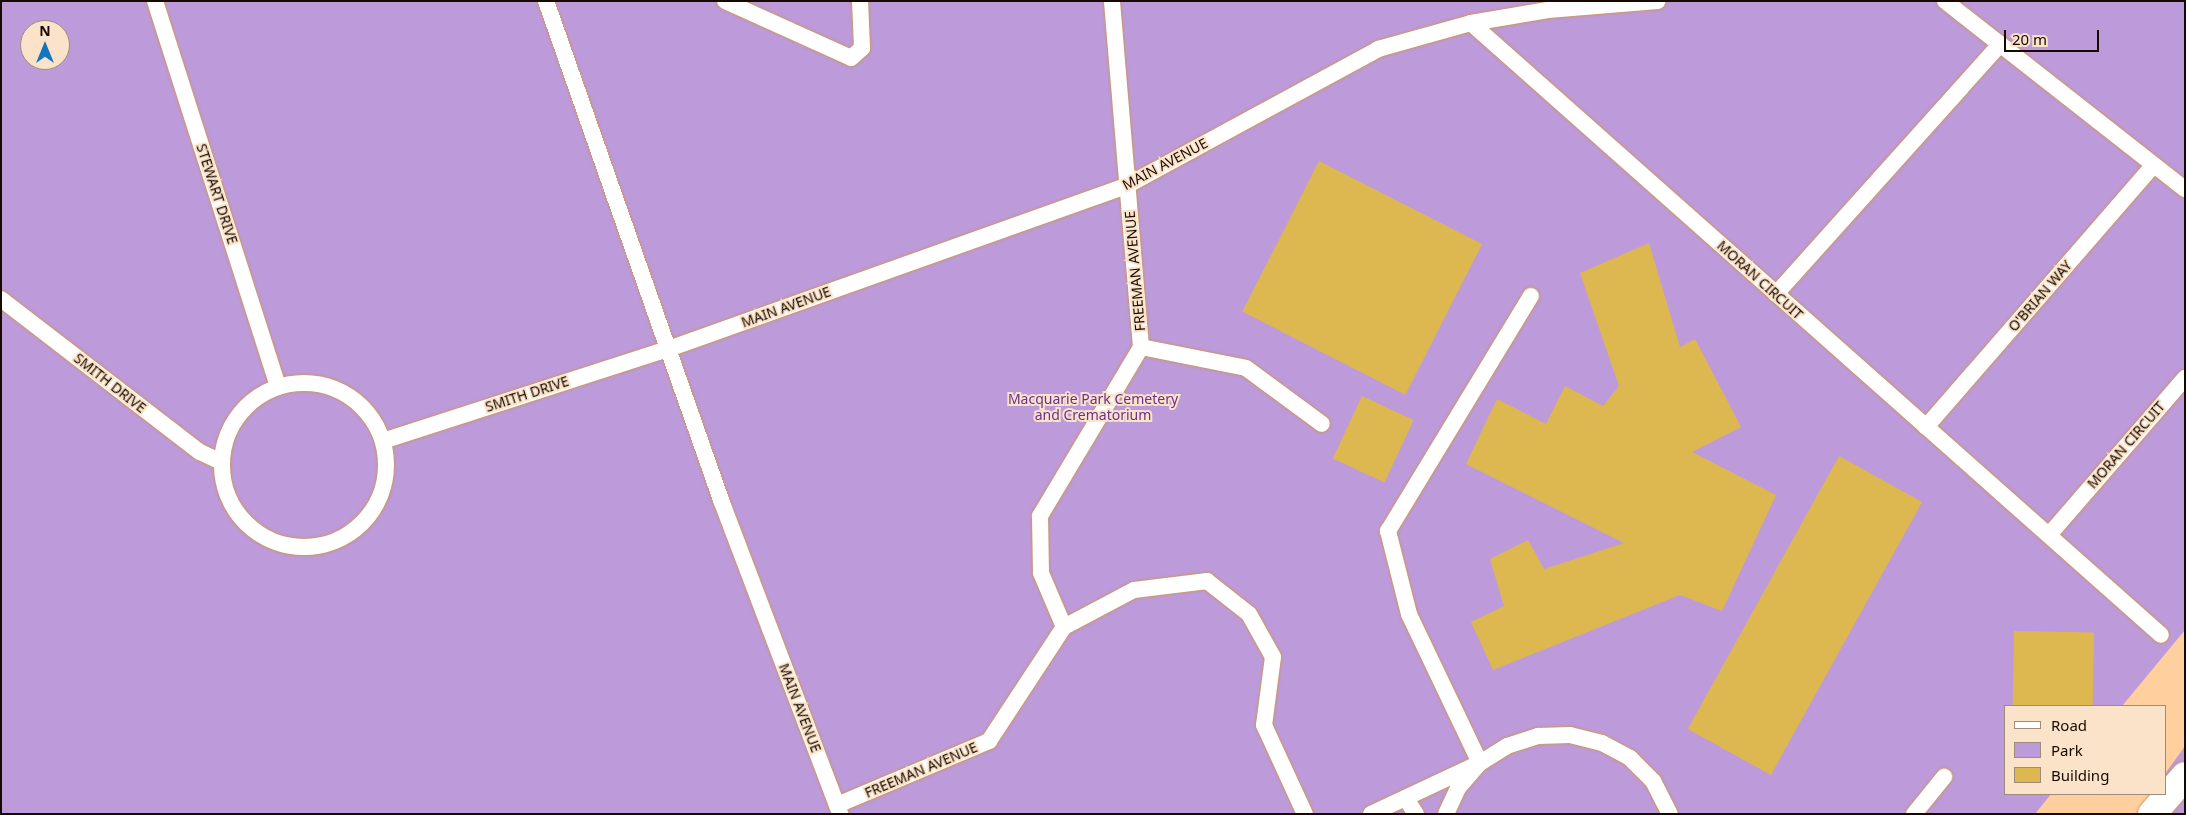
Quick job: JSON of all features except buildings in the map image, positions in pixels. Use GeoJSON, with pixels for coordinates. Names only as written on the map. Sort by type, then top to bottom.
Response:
{"type":"FeatureCollection","features":[{"type":"Feature","properties":{"kind":"street"},"geometry":{"type":"LineString","coordinates":[[2152,814],[2185,776]]}},
{"type":"Feature","properties":{"kind":"lane","name":"STEWART DRIVE"},"geometry":{"type":"LineString","coordinates":[[155,1],[278,387]]}},
{"type":"Feature","properties":{"kind":"lane","name":"MAIN AVENUE"},"geometry":{"type":"LineString","coordinates":[[546,1],[671,348],[720,500],[839,810]]}},
{"type":"Feature","properties":{"kind":"lane"},"geometry":{"type":"LineString","coordinates":[[726,1],[852,58],[862,48],[860,1]]}},
{"type":"Feature","properties":{"kind":"lane","name":"FREEMAN AVENUE"},"geometry":{"type":"LineString","coordinates":[[839,810],[989,742],[1064,627],[1041,573],[1040,516],[1141,348],[1112,1]]}},
{"type":"Feature","properties":{"kind":"lane","name":"MAIN AVENUE"},"geometry":{"type":"LineString","coordinates":[[671,348],[1128,185],[1378,49],[1471,23],[1548,10],[1658,1]]}},
{"type":"Feature","properties":{"kind":"lane"},"geometry":{"type":"LineString","coordinates":[[1945,1],[2185,190]]}},
{"type":"Feature","properties":{"kind":"lane","name":"MORAN CIRCUIT"},"geometry":{"type":"LineString","coordinates":[[1471,23],[2161,635]]}},
{"type":"Feature","properties":{"kind":"lane"},"geometry":{"type":"LineString","coordinates":[[1776,294],[2000,44]]}},
{"type":"Feature","properties":{"kind":"lane","name":"O'BRIAN WAY"},"geometry":{"type":"LineString","coordinates":[[1926,427],[2154,165]]}},
{"type":"Feature","properties":{"kind":"lane"},"geometry":{"type":"LineString","coordinates":[[1480,763],[1409,614],[1388,531],[1531,296]]}},
{"type":"Feature","properties":{"kind":"lane","name":"SMITH DRIVE"},"geometry":{"type":"LineString","coordinates":[[1,299],[208,458],[221,462]]}},
{"type":"Feature","properties":{"kind":"lane","name":"SMITH DRIVE"},"geometry":{"type":"LineString","coordinates":[[383,441],[671,348]]}},
{"type":"Feature","properties":{"kind":"lane"},"geometry":{"type":"LineString","coordinates":[[1141,348],[1246,368],[1322,424]]}},
{"type":"Feature","properties":{"kind":"lane","name":"MORAN CIRCUIT"},"geometry":{"type":"LineString","coordinates":[[2049,536],[2185,378]]}},
{"type":"Feature","properties":{"kind":"lane"},"geometry":{"type":"LineString","coordinates":[[307,383],[348,396],[370,415],[383,441],[385,478],[371,512],[344,537],[314,546],[284,545],[250,528],[228,498],[221,462],[235,419],[254,399],[278,387],[307,383]]}},
{"type":"Feature","properties":{"kind":"lane"},"geometry":{"type":"LineString","coordinates":[[1064,627],[1134,590],[1207,582],[1249,614],[1272,658],[1264,724],[1305,814]]}},
{"type":"Feature","properties":{"kind":"lane"},"geometry":{"type":"LineString","coordinates":[[1371,814],[1480,763],[1507,746],[1538,736],[1570,735],[1602,742],[1630,758],[1653,781],[1670,814]]}},
{"type":"Feature","properties":{"kind":"lane"},"geometry":{"type":"LineString","coordinates":[[1446,814],[1458,788],[1480,763]]}},
{"type":"Feature","properties":{"kind":"lane"},"geometry":{"type":"LineString","coordinates":[[1914,814],[1944,777]]}},
{"type":"Feature","properties":{"kind":"lane"},"geometry":{"type":"LineString","coordinates":[[1406,799],[1416,814]]}},
{"type":"Feature","properties":{"kind":"green space","name":"Macquarie Park Cemetery and Crematorium"},"geometry":{"type":"Polygon","coordinates":[[[1,1],[2185,1],[2185,630],[2123,705],[2004,705],[2004,795],[2050,795],[2035,814],[1,814],[1,1]]]}},
{"type":"Feature","properties":{"kind":"green space"},"geometry":{"type":"Polygon","coordinates":[[[2185,746],[2185,814],[2136,814],[2149,795],[2166,795],[2166,773],[2185,746]]]}}]}
